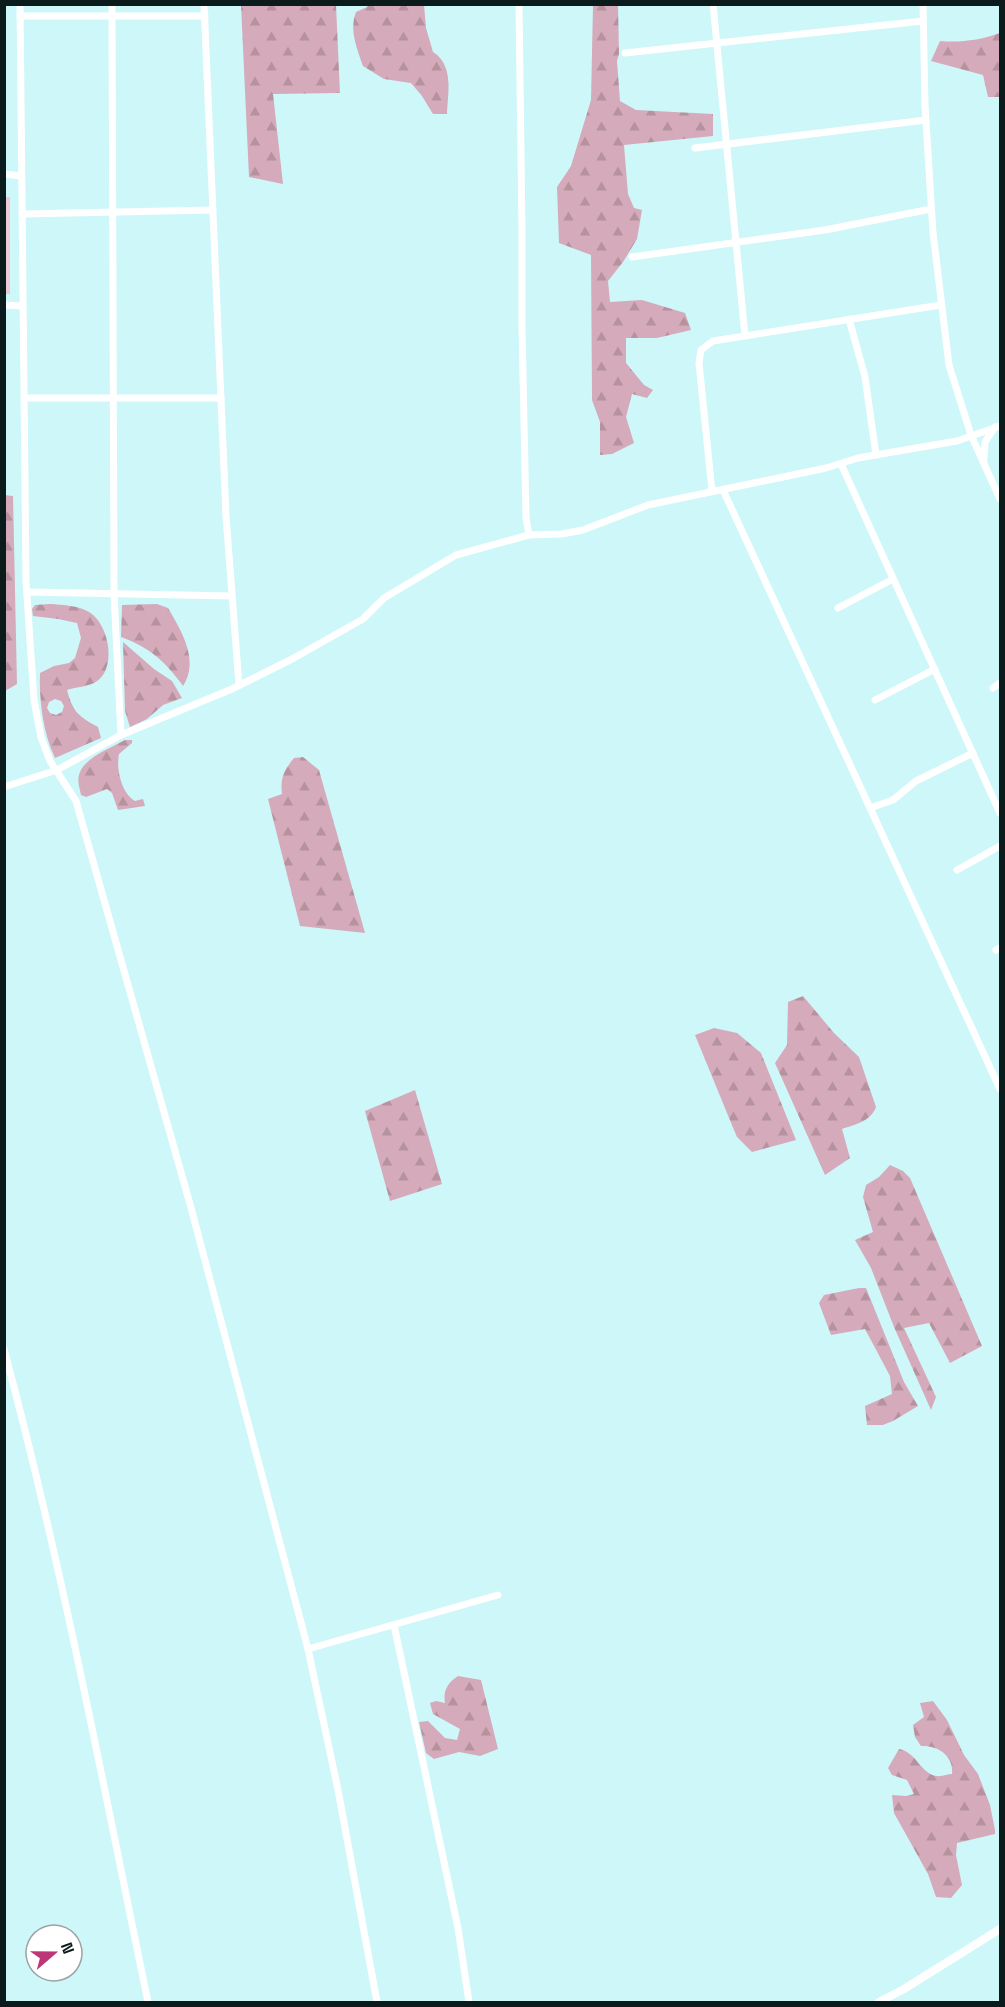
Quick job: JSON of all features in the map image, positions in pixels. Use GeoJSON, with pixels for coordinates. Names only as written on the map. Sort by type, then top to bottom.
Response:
{"type":"FeatureCollection","features":[{"type":"Feature","properties":{"kind":"street"},"geometry":{"type":"LineString","coordinates":[[20,4],[27,592],[34,700],[41,737],[50,761],[76,801],[193,1215],[308,1649],[338,1790],[377,2002]]}},
{"type":"Feature","properties":{"kind":"street"},"geometry":{"type":"LineString","coordinates":[[111,4],[114,212],[114,594],[121,735]]}},
{"type":"Feature","properties":{"kind":"street"},"geometry":{"type":"LineString","coordinates":[[204,4],[226,516],[239,685]]}},
{"type":"Feature","properties":{"kind":"street"},"geometry":{"type":"LineString","coordinates":[[519,4],[522,327],[526,518],[529,535]]}},
{"type":"Feature","properties":{"kind":"street"},"geometry":{"type":"LineString","coordinates":[[713,4],[745,336]]}},
{"type":"Feature","properties":{"kind":"street"},"geometry":{"type":"LineString","coordinates":[[923,4],[931,209],[949,365],[971,435],[1000,499]]}},
{"type":"Feature","properties":{"kind":"street"},"geometry":{"type":"LineString","coordinates":[[20,16],[205,16]]}},
{"type":"Feature","properties":{"kind":"street"},"geometry":{"type":"LineString","coordinates":[[625,53],[923,21]]}},
{"type":"Feature","properties":{"kind":"street"},"geometry":{"type":"LineString","coordinates":[[695,148],[926,120]]}},
{"type":"Feature","properties":{"kind":"street"},"geometry":{"type":"LineString","coordinates":[[4,174],[21,176]]}},
{"type":"Feature","properties":{"kind":"street"},"geometry":{"type":"LineString","coordinates":[[632,257],[825,230],[931,209]]}},
{"type":"Feature","properties":{"kind":"street"},"geometry":{"type":"LineString","coordinates":[[22,214],[213,210]]}},
{"type":"Feature","properties":{"kind":"street"},"geometry":{"type":"LineString","coordinates":[[4,305],[23,306]]}},
{"type":"Feature","properties":{"kind":"street"},"geometry":{"type":"LineString","coordinates":[[712,491],[699,363],[701,350],[713,341],[941,305]]}},
{"type":"Feature","properties":{"kind":"street"},"geometry":{"type":"LineString","coordinates":[[849,319],[865,377],[876,455]]}},
{"type":"Feature","properties":{"kind":"street"},"geometry":{"type":"LineString","coordinates":[[24,399],[221,398]]}},
{"type":"Feature","properties":{"kind":"street"},"geometry":{"type":"LineString","coordinates":[[4,787],[57,770],[121,735],[239,685],[294,658],[363,618],[384,597],[456,555],[529,535],[562,534],[583,530],[648,505],[876,455],[957,441],[998,427]]}},
{"type":"Feature","properties":{"kind":"street"},"geometry":{"type":"LineString","coordinates":[[983,462],[986,442],[998,427]]}},
{"type":"Feature","properties":{"kind":"street"},"geometry":{"type":"LineString","coordinates":[[841,464],[1000,813]]}},
{"type":"Feature","properties":{"kind":"street"},"geometry":{"type":"LineString","coordinates":[[723,490],[1000,1089]]}},
{"type":"Feature","properties":{"kind":"street"},"geometry":{"type":"LineString","coordinates":[[838,608],[893,579]]}},
{"type":"Feature","properties":{"kind":"street"},"geometry":{"type":"LineString","coordinates":[[27,592],[232,596]]}},
{"type":"Feature","properties":{"kind":"street"},"geometry":{"type":"LineString","coordinates":[[874,700],[934,669]]}},
{"type":"Feature","properties":{"kind":"street"},"geometry":{"type":"LineString","coordinates":[[993,688],[1000,684]]}},
{"type":"Feature","properties":{"kind":"street"},"geometry":{"type":"LineString","coordinates":[[870,808],[893,800],[916,781],[973,753]]}},
{"type":"Feature","properties":{"kind":"street"},"geometry":{"type":"LineString","coordinates":[[957,870],[1000,846]]}},
{"type":"Feature","properties":{"kind":"street"},"geometry":{"type":"LineString","coordinates":[[4,1349],[31,1446],[84,1685],[148,2002]]}},
{"type":"Feature","properties":{"kind":"street"},"geometry":{"type":"LineString","coordinates":[[308,1649],[498,1595]]}},
{"type":"Feature","properties":{"kind":"street"},"geometry":{"type":"LineString","coordinates":[[394,1625],[458,1928],[469,2002]]}},
{"type":"Feature","properties":{"kind":"street"},"geometry":{"type":"LineString","coordinates":[[879,2002],[1000,1929]]}},
{"type":"Feature","properties":{"kind":"shaded area"},"geometry":{"type":"Polygon","coordinates":[[[5,197],[10,197],[10,294],[5,294],[5,197]]]}},
{"type":"Feature","properties":{"kind":"green space"},"geometry":{"type":"Polygon","coordinates":[[[369,4],[424,5],[426,28],[433,52],[440,58],[447,72],[449,89],[447,114],[433,114],[411,83],[384,79],[363,66],[353,26],[356,12],[369,4]]]}},
{"type":"Feature","properties":{"kind":"green space"},"geometry":{"type":"Polygon","coordinates":[[[241,5],[336,5],[340,93],[273,94],[283,184],[249,177],[241,5]]]}},
{"type":"Feature","properties":{"kind":"green space"},"geometry":{"type":"Polygon","coordinates":[[[593,5],[618,5],[619,54],[617,61],[620,101],[636,110],[713,114],[713,136],[624,145],[628,194],[634,208],[642,210],[637,239],[608,281],[610,302],[642,300],[685,313],[691,330],[657,338],[626,338],[626,363],[644,385],[653,390],[647,398],[632,394],[626,417],[634,443],[612,454],[600,455],[600,422],[592,400],[591,255],[559,243],[557,187],[571,166],[591,100],[593,5]]]}},
{"type":"Feature","properties":{"kind":"green space"},"geometry":{"type":"Polygon","coordinates":[[[1000,33],[1000,97],[988,97],[983,75],[931,61],[940,41],[970,40],[1000,33]]]}},
{"type":"Feature","properties":{"kind":"green space"},"geometry":{"type":"Polygon","coordinates":[[[4,495],[13,496],[17,684],[5,691],[4,495]]]}},
{"type":"Feature","properties":{"kind":"green space"},"geometry":{"type":"Polygon","coordinates":[[[157,604],[168,608],[187,646],[190,666],[183,686],[156,656],[121,637],[122,605],[157,604]]]}},
{"type":"Feature","properties":{"kind":"green space"},"geometry":{"type":"Polygon","coordinates":[[[35,605],[69,606],[87,611],[95,616],[101,625],[108,646],[109,658],[102,677],[94,683],[67,690],[74,708],[81,716],[98,727],[101,738],[55,758],[47,738],[43,716],[40,673],[54,666],[69,663],[75,658],[81,638],[77,623],[33,616],[32,609],[35,605]],[[55,699],[49,702],[47,708],[50,713],[56,715],[62,712],[64,706],[61,701],[55,699]]]}},
{"type":"Feature","properties":{"kind":"green space"},"geometry":{"type":"Polygon","coordinates":[[[123,642],[154,669],[172,681],[182,698],[163,705],[147,719],[130,727],[125,711],[123,642]]]}},
{"type":"Feature","properties":{"kind":"green space"},"geometry":{"type":"Polygon","coordinates":[[[125,740],[132,740],[132,743],[119,754],[118,766],[121,780],[130,797],[135,801],[143,799],[145,806],[118,810],[112,793],[107,789],[86,797],[81,795],[78,778],[86,763],[125,740]]]}},
{"type":"Feature","properties":{"kind":"green space"},"geometry":{"type":"Polygon","coordinates":[[[303,757],[319,770],[365,933],[300,926],[268,799],[282,794],[282,779],[285,770],[294,758],[303,757]]]}},
{"type":"Feature","properties":{"kind":"green space"},"geometry":{"type":"Polygon","coordinates":[[[803,996],[834,1033],[859,1057],[876,1107],[866,1119],[842,1129],[850,1158],[825,1175],[775,1063],[787,1045],[788,1002],[803,996]]]}},
{"type":"Feature","properties":{"kind":"green space"},"geometry":{"type":"Polygon","coordinates":[[[714,1028],[737,1033],[761,1053],[796,1140],[752,1152],[737,1137],[695,1035],[714,1028]]]}},
{"type":"Feature","properties":{"kind":"green space"},"geometry":{"type":"Polygon","coordinates":[[[415,1090],[442,1184],[390,1201],[365,1111],[415,1090]]]}},
{"type":"Feature","properties":{"kind":"green space"},"geometry":{"type":"Polygon","coordinates":[[[890,1165],[903,1171],[910,1178],[982,1346],[950,1363],[929,1323],[904,1328],[936,1397],[931,1410],[871,1268],[855,1240],[873,1232],[863,1197],[866,1185],[879,1177],[890,1165]]]}},
{"type":"Feature","properties":{"kind":"green space"},"geometry":{"type":"Polygon","coordinates":[[[866,1288],[904,1382],[918,1406],[883,1425],[867,1425],[865,1406],[892,1394],[890,1376],[865,1329],[831,1335],[819,1303],[824,1295],[866,1288]]]}},
{"type":"Feature","properties":{"kind":"green space"},"geometry":{"type":"Polygon","coordinates":[[[458,1676],[481,1680],[498,1749],[480,1756],[459,1752],[434,1759],[426,1753],[419,1722],[428,1721],[445,1738],[457,1740],[460,1729],[433,1714],[430,1703],[436,1701],[445,1703],[447,1688],[458,1676]]]}},
{"type":"Feature","properties":{"kind":"green space"},"geometry":{"type":"Polygon","coordinates":[[[933,1701],[947,1720],[964,1755],[978,1774],[990,1805],[995,1830],[995,1834],[957,1843],[956,1855],[962,1885],[951,1898],[936,1897],[928,1874],[894,1813],[892,1795],[914,1794],[907,1780],[892,1775],[888,1768],[899,1749],[910,1754],[931,1774],[939,1776],[952,1774],[950,1761],[943,1753],[933,1747],[921,1746],[915,1737],[913,1725],[924,1717],[920,1703],[933,1701]]]}}]}
